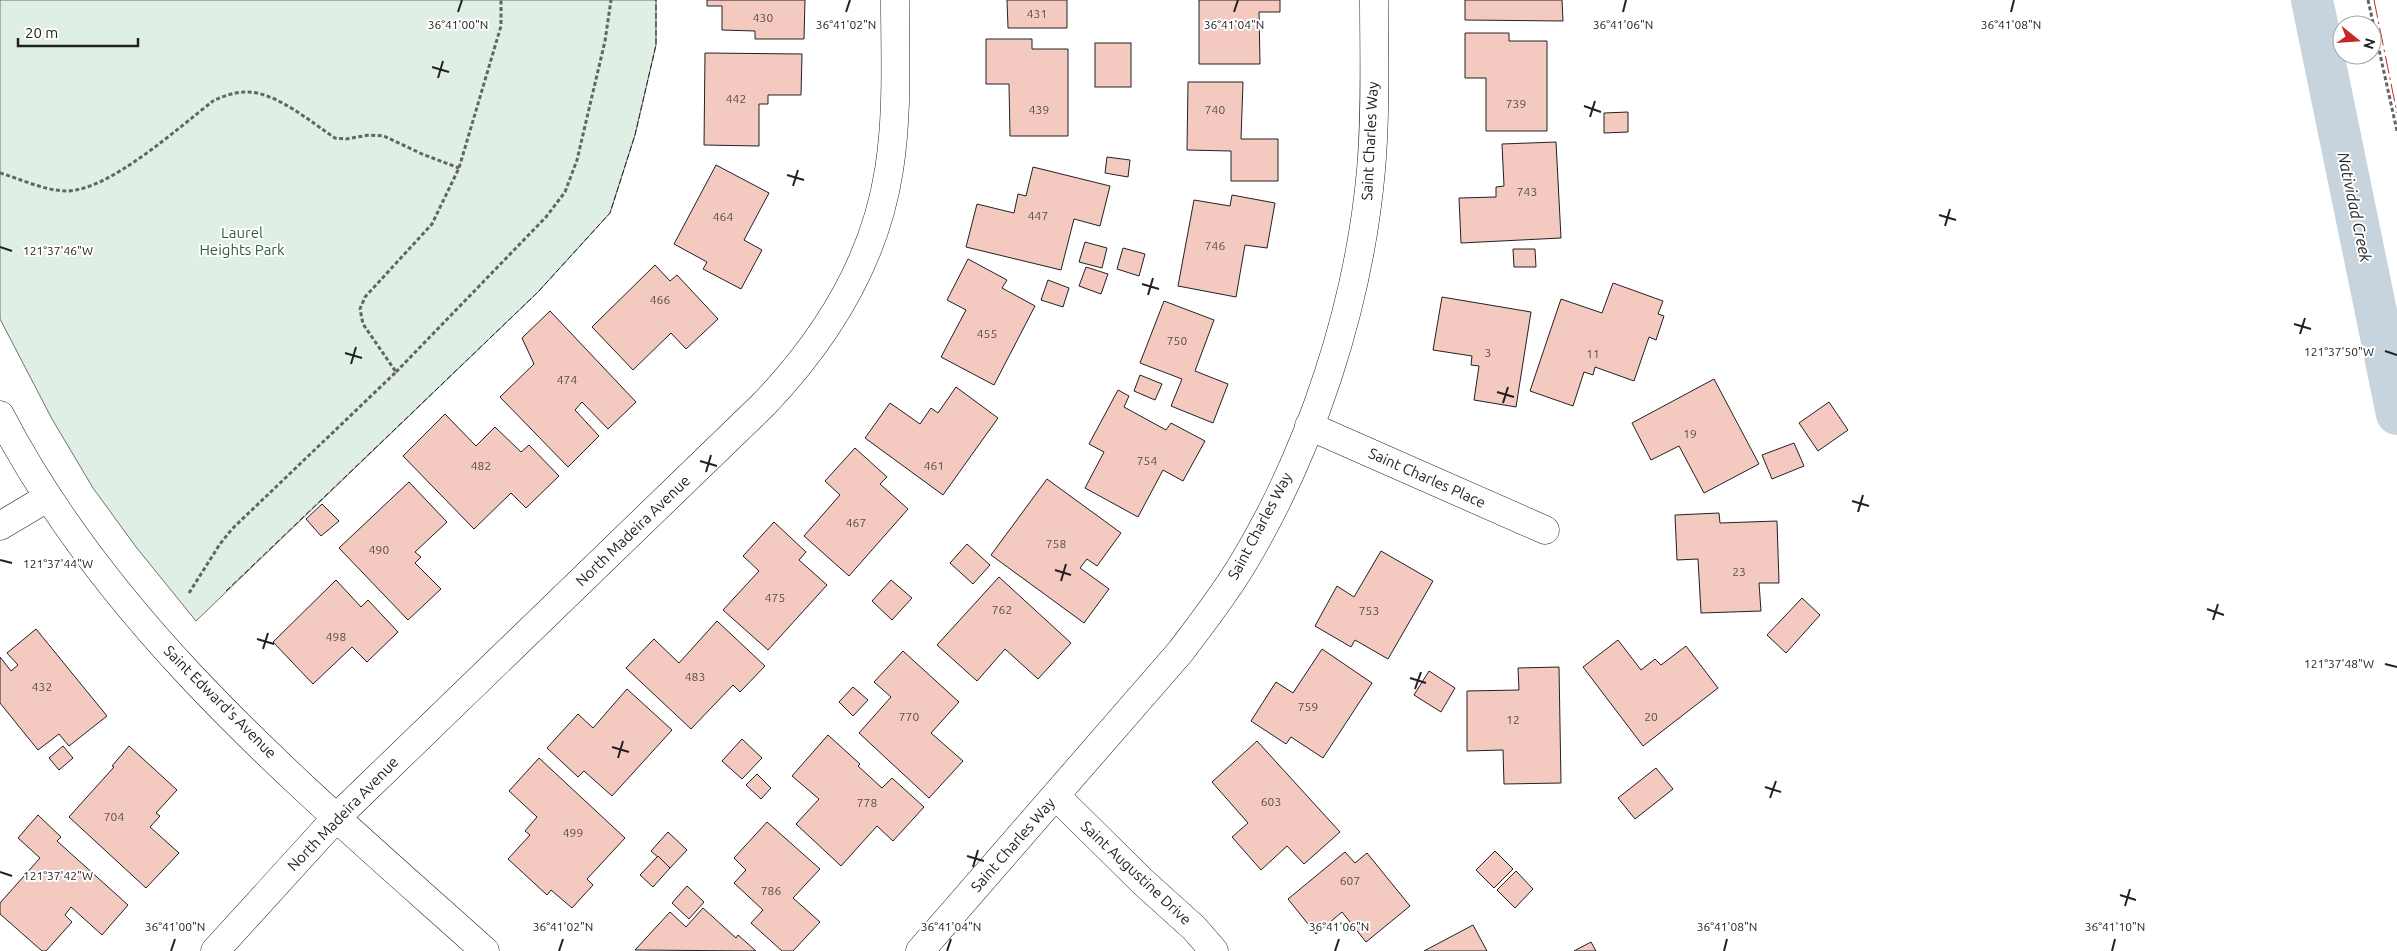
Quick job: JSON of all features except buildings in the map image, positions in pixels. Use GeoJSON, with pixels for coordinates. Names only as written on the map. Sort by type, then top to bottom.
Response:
{"type":"FeatureCollection","features":[{"type":"Feature","properties":{"kind":"street","name":"North Madeira Avenue"},"geometry":{"type":"LineString","coordinates":[[215,951],[337,818],[764,404],[806,358],[840,306],[866,252],[884,192],[889,170],[894,106],[895,0]]}},
{"type":"Feature","properties":{"kind":"street","name":"Saint Charles Way"},"geometry":{"type":"LineString","coordinates":[[920,951],[1181,651],[1214,608],[1265,523],[1309,426],[1326,378],[1352,290],[1366,212],[1374,124],[1374,0]]}},
{"type":"Feature","properties":{"kind":"street","name":"Saint Edward's Avenue"},"geometry":{"type":"LineString","coordinates":[[0,415],[24,461],[47,498],[141,620],[200,686],[337,818],[485,951]]}},
{"type":"Feature","properties":{"kind":"street","name":"Saint Charles Place"},"geometry":{"type":"LineString","coordinates":[[1309,426],[1545,530]]}},
{"type":"Feature","properties":{"kind":"street"},"geometry":{"type":"LineString","coordinates":[[0,526],[47,498]]}},
{"type":"Feature","properties":{"kind":"street","name":"Saint Augustine Drive"},"geometry":{"type":"LineString","coordinates":[[1056,796],[1142,881],[1194,928],[1214,951]]}},
{"type":"Feature","properties":{"kind":"path"},"geometry":{"type":"LineString","coordinates":[[396,372],[363,324],[360,309],[365,297],[432,224],[459,168],[501,26],[501,0]]}},
{"type":"Feature","properties":{"kind":"path"},"geometry":{"type":"LineString","coordinates":[[189,594],[220,544],[232,529],[396,372],[546,217],[565,192],[577,160],[586,127],[605,41],[611,0]]}},
{"type":"Feature","properties":{"kind":"path"},"geometry":{"type":"LineString","coordinates":[[2368,0],[2397,131]]}},
{"type":"Feature","properties":{"kind":"path"},"geometry":{"type":"LineString","coordinates":[[0,173],[57,190],[68,191],[92,186],[117,173],[213,101],[225,96],[246,92],[276,100],[335,138],[346,139],[369,135],[384,136],[422,154],[459,168]]}},
{"type":"Feature","properties":{"kind":"green space","name":"Laurel Heights Park"},"geometry":{"type":"Polygon","coordinates":[[[0,0],[656,0],[656,45],[635,135],[610,213],[538,292],[196,621],[136,547],[93,488],[52,419],[0,319],[0,0]]]}},
{"type":"Feature","properties":{"kind":"waterway","name":"Natividad Creek"},"geometry":{"type":"LineString","coordinates":[[2312,0],[2397,414]]}},
{"type":"Feature","properties":{"kind":"fence"},"geometry":{"type":"LineString","coordinates":[[226,591],[538,292],[610,213],[635,135],[656,45],[656,0]]}},
{"type":"Feature","properties":{"kind":"power"},"geometry":{"type":"LineString","coordinates":[[2374,0],[2397,113]]}}]}
